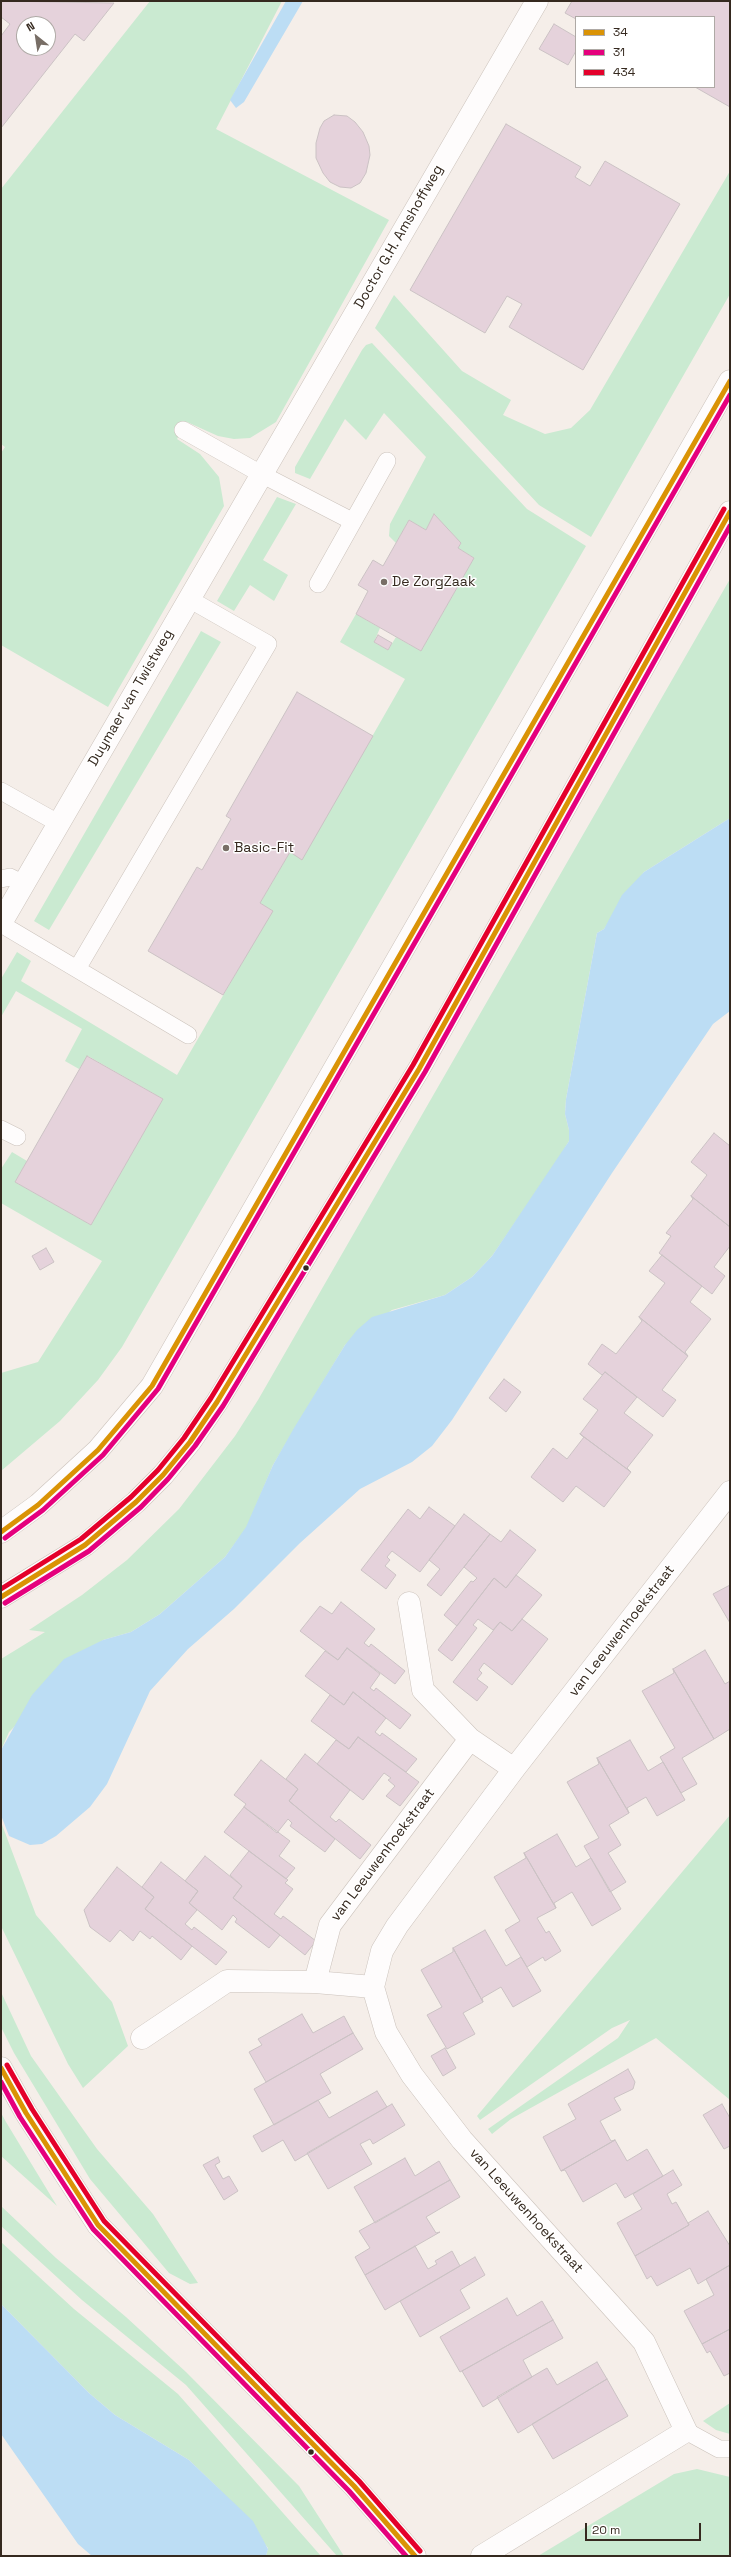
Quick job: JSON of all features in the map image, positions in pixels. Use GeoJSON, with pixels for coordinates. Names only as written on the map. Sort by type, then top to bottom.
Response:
{"type":"FeatureCollection","features":[{"type":"Feature","properties":{"kind":"street","name":"Doctor G.H. Amshoffweg"},"geometry":{"type":"LineString","coordinates":[[261,474],[537,1]]}},
{"type":"Feature","properties":{"kind":"street"},"geometry":{"type":"LineString","coordinates":[[1,1532],[38,1505],[98,1450],[152,1386],[730,381]]}},
{"type":"Feature","properties":{"kind":"street","name":"Duymaer van Twistweg"},"geometry":{"type":"LineString","coordinates":[[1,924],[261,474]]}},
{"type":"Feature","properties":{"kind":"street"},"geometry":{"type":"LineString","coordinates":[[1,1597],[85,1545],[136,1502],[163,1475],[190,1442],[217,1402],[419,1069],[730,512]]}},
{"type":"Feature","properties":{"kind":"street","name":"van Leeuwenhoekstraat"},"geometry":{"type":"LineString","coordinates":[[686,2430],[644,2342],[462,2140],[412,2075],[386,2032],[373,1987],[382,1951],[397,1926],[514,1769],[730,1492]]}},
{"type":"Feature","properties":{"kind":"street"},"geometry":{"type":"LineString","coordinates":[[409,1603],[423,1690],[470,1739],[514,1769]]}},
{"type":"Feature","properties":{"kind":"street","name":"van Leeuwenhoekstraat"},"geometry":{"type":"LineString","coordinates":[[315,1982],[330,1925],[470,1739]]}},
{"type":"Feature","properties":{"kind":"street"},"geometry":{"type":"LineString","coordinates":[[142,2038],[227,1982],[315,1982],[373,1987]]}},
{"type":"Feature","properties":{"kind":"street"},"geometry":{"type":"LineString","coordinates":[[1,2068],[26,2113],[98,2225],[354,2486],[415,2556]]}},
{"type":"Feature","properties":{"kind":"street"},"geometry":{"type":"LineString","coordinates":[[482,2556],[686,2430]]}},
{"type":"Feature","properties":{"kind":"lane"},"geometry":{"type":"LineString","coordinates":[[184,430],[261,474],[352,521]]}},
{"type":"Feature","properties":{"kind":"lane"},"geometry":{"type":"LineString","coordinates":[[318,584],[387,461]]}},
{"type":"Feature","properties":{"kind":"lane"},"geometry":{"type":"LineString","coordinates":[[77,969],[268,644],[189,599]]}},
{"type":"Feature","properties":{"kind":"lane"},"geometry":{"type":"LineString","coordinates":[[1,791],[58,823]]}},
{"type":"Feature","properties":{"kind":"lane"},"geometry":{"type":"LineString","coordinates":[[1,879],[10,877],[24,884]]}},
{"type":"Feature","properties":{"kind":"lane"},"geometry":{"type":"LineString","coordinates":[[1,924],[188,1035]]}},
{"type":"Feature","properties":{"kind":"lane"},"geometry":{"type":"LineString","coordinates":[[1,1128],[17,1137]]}},
{"type":"Feature","properties":{"kind":"lane"},"geometry":{"type":"LineString","coordinates":[[686,2430],[719,2449],[730,2449]]}},
{"type":"Feature","properties":{"kind":"green space"},"geometry":{"type":"Polygon","coordinates":[[[150,1],[282,1],[216,129],[389,220],[276,422],[250,438],[234,439],[218,436],[187,422],[177,439],[200,454],[219,477],[224,506],[108,707],[1,645],[1,453],[5,447],[1,444],[1,189],[150,1]]]}},
{"type":"Feature","properties":{"kind":"green space"},"geometry":{"type":"Polygon","coordinates":[[[730,171],[730,294],[591,537],[539,505],[375,328],[394,295],[462,371],[511,400],[503,415],[545,434],[571,428],[590,410],[730,171]]]}},
{"type":"Feature","properties":{"kind":"green space"},"geometry":{"type":"Polygon","coordinates":[[[372,343],[527,509],[586,546],[122,1347],[98,1380],[60,1421],[1,1471],[1,1373],[38,1362],[102,1261],[1,1203],[1,1169],[12,1152],[27,1161],[15,1182],[91,1225],[163,1099],[88,1056],[79,1069],[65,1061],[82,1029],[16,991],[1,1017],[1,979],[17,952],[31,961],[21,981],[177,1075],[272,911],[260,903],[290,852],[302,859],[405,679],[340,642],[356,614],[380,628],[374,642],[388,650],[396,637],[421,651],[474,558],[458,548],[461,543],[434,515],[426,530],[409,520],[396,543],[389,536],[390,524],[426,457],[384,413],[366,440],[345,419],[310,479],[295,473],[295,467],[362,350],[366,345],[372,343]]]}},
{"type":"Feature","properties":{"kind":"green space"},"geometry":{"type":"Polygon","coordinates":[[[277,497],[296,504],[263,560],[288,575],[274,601],[250,585],[234,611],[217,601],[277,497]]]}},
{"type":"Feature","properties":{"kind":"green space"},"geometry":{"type":"Polygon","coordinates":[[[730,579],[730,818],[644,872],[604,929],[597,933],[566,1099],[565,1114],[569,1130],[569,1141],[556,1163],[492,1256],[472,1277],[445,1295],[392,1310],[345,1345],[273,1465],[247,1527],[225,1557],[160,1614],[131,1632],[103,1640],[9,1732],[1,1750],[1,1659],[45,1632],[29,1630],[82,1595],[127,1560],[179,1509],[235,1436],[258,1400],[730,579]]]}},
{"type":"Feature","properties":{"kind":"green space"},"geometry":{"type":"Polygon","coordinates":[[[201,631],[221,642],[49,930],[34,921],[201,631]]]}},
{"type":"Feature","properties":{"kind":"green space"},"geometry":{"type":"Polygon","coordinates":[[[730,1815],[730,2100],[656,2038],[511,2119],[492,2134],[488,2129],[618,2038],[630,2020],[612,2028],[480,2120],[477,2116],[730,1815]]]}},
{"type":"Feature","properties":{"kind":"green space"},"geometry":{"type":"Polygon","coordinates":[[[1,1822],[36,1915],[112,2002],[128,2046],[83,2088],[68,2064],[1,1926],[1,1822]]]}},
{"type":"Feature","properties":{"kind":"green space"},"geometry":{"type":"Polygon","coordinates":[[[1,1992],[31,2056],[97,2149],[153,2214],[198,2283],[190,2284],[169,2273],[90,2179],[14,2053],[1,2027],[1,1992]]]}},
{"type":"Feature","properties":{"kind":"green space"},"geometry":{"type":"Polygon","coordinates":[[[1,2113],[6,2122],[57,2206],[1,2156],[1,2113]]]}},
{"type":"Feature","properties":{"kind":"green space"},"geometry":{"type":"Polygon","coordinates":[[[1,2206],[56,2258],[126,2317],[186,2372],[299,2486],[344,2556],[337,2556],[186,2385],[82,2300],[1,2226],[1,2206]]]}},
{"type":"Feature","properties":{"kind":"green space"},"geometry":{"type":"Polygon","coordinates":[[[1,2242],[74,2309],[178,2394],[321,2556],[266,2556],[268,2548],[218,2488],[189,2460],[115,2415],[89,2393],[1,2304],[1,2242]]]}},
{"type":"Feature","properties":{"kind":"green space"},"geometry":{"type":"Polygon","coordinates":[[[730,2403],[730,2434],[716,2430],[703,2421],[730,2403]]]}},
{"type":"Feature","properties":{"kind":"green space"},"geometry":{"type":"Polygon","coordinates":[[[697,2469],[730,2477],[730,2556],[538,2556],[674,2474],[697,2469]]]}},
{"type":"Feature","properties":{"kind":"water"},"geometry":{"type":"Polygon","coordinates":[[[286,1],[303,1],[244,102],[236,108],[230,100],[286,1]]]}},
{"type":"Feature","properties":{"kind":"water"},"geometry":{"type":"Polygon","coordinates":[[[730,818],[730,1011],[713,1024],[612,1173],[452,1420],[432,1446],[412,1462],[360,1489],[300,1543],[234,1609],[188,1649],[150,1691],[107,1784],[90,1807],[56,1836],[42,1844],[30,1845],[9,1836],[1,1815],[1,1750],[32,1695],[64,1659],[103,1640],[131,1632],[160,1614],[225,1557],[246,1527],[273,1465],[294,1428],[345,1345],[357,1330],[372,1317],[445,1295],[472,1277],[492,1256],[569,1141],[569,1130],[565,1114],[566,1099],[597,933],[604,929],[622,895],[644,872],[730,818]]]}},
{"type":"Feature","properties":{"kind":"water"},"geometry":{"type":"Polygon","coordinates":[[[1,2304],[89,2393],[115,2415],[189,2460],[253,2521],[268,2549],[266,2556],[92,2556],[78,2544],[1,2434],[1,2304]]]}},
{"type":"Feature","properties":{"kind":"building"},"geometry":{"type":"Polygon","coordinates":[[[1,1],[114,3],[84,41],[75,34],[1,128],[1,36],[10,24],[1,17],[1,1]]]}},
{"type":"Feature","properties":{"kind":"building"},"geometry":{"type":"Polygon","coordinates":[[[572,1],[730,1],[730,107],[697,88],[715,88],[715,16],[575,16],[575,18],[565,13],[572,1]]]}},
{"type":"Feature","properties":{"kind":"building"},"geometry":{"type":"Polygon","coordinates":[[[554,24],[575,36],[575,53],[568,65],[539,49],[554,24]]]}},
{"type":"Feature","properties":{"kind":"building"},"geometry":{"type":"Polygon","coordinates":[[[334,115],[347,116],[355,122],[363,132],[369,146],[370,155],[366,173],[360,183],[351,188],[340,187],[330,182],[323,173],[316,158],[316,143],[320,128],[324,121],[334,115]]]}},
{"type":"Feature","properties":{"kind":"building"},"geometry":{"type":"Polygon","coordinates":[[[506,124],[581,167],[575,177],[590,186],[605,161],[680,204],[583,370],[509,327],[522,304],[507,296],[485,333],[410,290],[506,124]]]}},
{"type":"Feature","properties":{"kind":"building"},"geometry":{"type":"Polygon","coordinates":[[[434,514],[461,543],[458,548],[474,558],[421,651],[356,614],[368,591],[358,585],[373,560],[383,566],[409,520],[426,530],[434,514]]]}},
{"type":"Feature","properties":{"kind":"building"},"geometry":{"type":"Polygon","coordinates":[[[378,635],[392,643],[388,650],[374,642],[378,635]]]}},
{"type":"Feature","properties":{"kind":"building"},"geometry":{"type":"Polygon","coordinates":[[[297,692],[373,736],[302,860],[290,852],[260,903],[273,911],[223,995],[148,951],[197,867],[202,870],[231,819],[226,816],[297,692]]]}},
{"type":"Feature","properties":{"kind":"building"},"geometry":{"type":"Polygon","coordinates":[[[87,1056],[163,1099],[91,1225],[15,1182],[87,1056]]]}},
{"type":"Feature","properties":{"kind":"building"},"geometry":{"type":"Polygon","coordinates":[[[714,1133],[730,1146],[730,1227],[691,1196],[707,1175],[691,1162],[714,1133]]]}},
{"type":"Feature","properties":{"kind":"building"},"geometry":{"type":"Polygon","coordinates":[[[691,1196],[730,1227],[730,1246],[714,1267],[725,1276],[712,1294],[659,1253],[671,1236],[666,1233],[693,1199],[691,1196]]]}},
{"type":"Feature","properties":{"kind":"building"},"geometry":{"type":"Polygon","coordinates":[[[46,1248],[54,1262],[40,1270],[32,1256],[46,1248]]]}},
{"type":"Feature","properties":{"kind":"building"},"geometry":{"type":"Polygon","coordinates":[[[662,1255],[702,1286],[690,1302],[711,1319],[685,1352],[688,1356],[639,1317],[665,1283],[649,1271],[662,1255]]]}},
{"type":"Feature","properties":{"kind":"building"},"geometry":{"type":"Polygon","coordinates":[[[639,1317],[688,1356],[662,1390],[676,1400],[663,1417],[605,1372],[602,1375],[588,1364],[602,1344],[616,1354],[642,1321],[639,1317]]]}},
{"type":"Feature","properties":{"kind":"building"},"geometry":{"type":"Polygon","coordinates":[[[605,1372],[637,1397],[624,1413],[653,1435],[627,1468],[631,1472],[580,1434],[598,1410],[583,1399],[605,1372]]]}},
{"type":"Feature","properties":{"kind":"building"},"geometry":{"type":"Polygon","coordinates":[[[504,1379],[521,1392],[506,1412],[489,1398],[504,1379]]]}},
{"type":"Feature","properties":{"kind":"building"},"geometry":{"type":"Polygon","coordinates":[[[580,1434],[631,1472],[604,1507],[576,1486],[563,1502],[531,1477],[553,1448],[567,1459],[584,1437],[580,1434]]]}},
{"type":"Feature","properties":{"kind":"building"},"geometry":{"type":"Polygon","coordinates":[[[429,1507],[455,1526],[420,1572],[392,1551],[387,1557],[390,1560],[385,1566],[396,1575],[386,1589],[361,1570],[408,1509],[420,1519],[429,1507]]]}},
{"type":"Feature","properties":{"kind":"building"},"geometry":{"type":"Polygon","coordinates":[[[464,1514],[490,1534],[441,1596],[427,1585],[440,1569],[429,1560],[464,1514]]]}},
{"type":"Feature","properties":{"kind":"building"},"geometry":{"type":"Polygon","coordinates":[[[510,1530],[536,1550],[506,1588],[494,1578],[457,1626],[444,1615],[471,1581],[473,1582],[477,1578],[464,1567],[490,1534],[501,1542],[510,1530]]]}},
{"type":"Feature","properties":{"kind":"building"},"geometry":{"type":"Polygon","coordinates":[[[516,1575],[542,1595],[512,1631],[500,1622],[493,1630],[478,1619],[473,1625],[477,1628],[452,1661],[438,1650],[494,1578],[506,1588],[516,1575]]]}},
{"type":"Feature","properties":{"kind":"building"},"geometry":{"type":"Polygon","coordinates":[[[730,1585],[730,1623],[713,1594],[730,1585]]]}},
{"type":"Feature","properties":{"kind":"building"},"geometry":{"type":"Polygon","coordinates":[[[341,1602],[375,1629],[364,1643],[369,1647],[371,1644],[405,1671],[395,1684],[347,1648],[338,1660],[300,1631],[320,1606],[332,1614],[341,1602]]]}},
{"type":"Feature","properties":{"kind":"building"},"geometry":{"type":"Polygon","coordinates":[[[522,1619],[548,1639],[512,1685],[484,1663],[479,1670],[482,1673],[477,1679],[488,1687],[477,1701],[453,1682],[500,1622],[512,1631],[522,1619]]]}},
{"type":"Feature","properties":{"kind":"building"},"geometry":{"type":"Polygon","coordinates":[[[347,1648],[380,1674],[370,1688],[374,1691],[376,1688],[411,1715],[400,1729],[353,1692],[344,1705],[305,1676],[325,1651],[338,1660],[347,1648]]]}},
{"type":"Feature","properties":{"kind":"building"},"geometry":{"type":"Polygon","coordinates":[[[705,1650],[725,1684],[730,1681],[730,1729],[714,1739],[673,1669],[705,1650]]]}},
{"type":"Feature","properties":{"kind":"building"},"geometry":{"type":"Polygon","coordinates":[[[673,1669],[714,1739],[682,1758],[697,1784],[681,1793],[660,1757],[675,1748],[642,1691],[674,1673],[673,1669]]]}},
{"type":"Feature","properties":{"kind":"building"},"geometry":{"type":"Polygon","coordinates":[[[353,1692],[386,1718],[375,1732],[380,1736],[382,1733],[417,1759],[406,1772],[358,1737],[349,1749],[311,1721],[330,1695],[344,1705],[353,1692]]]}},
{"type":"Feature","properties":{"kind":"building"},"geometry":{"type":"Polygon","coordinates":[[[358,1737],[419,1782],[400,1806],[386,1796],[395,1786],[388,1780],[391,1778],[384,1773],[363,1800],[317,1764],[336,1740],[349,1749],[358,1737]]]}},
{"type":"Feature","properties":{"kind":"building"},"geometry":{"type":"Polygon","coordinates":[[[630,1740],[648,1771],[663,1762],[685,1800],[657,1816],[646,1797],[627,1808],[629,1813],[597,1758],[630,1740]]]}},
{"type":"Feature","properties":{"kind":"building"},"geometry":{"type":"Polygon","coordinates":[[[305,1754],[350,1790],[330,1817],[336,1822],[339,1819],[371,1845],[360,1859],[289,1801],[298,1789],[286,1779],[305,1754]]]}},
{"type":"Feature","properties":{"kind":"building"},"geometry":{"type":"Polygon","coordinates":[[[597,1758],[629,1813],[609,1825],[621,1845],[608,1853],[626,1882],[610,1892],[584,1846],[599,1838],[567,1782],[599,1764],[597,1758]]]}},
{"type":"Feature","properties":{"kind":"building"},"geometry":{"type":"Polygon","coordinates":[[[261,1760],[298,1789],[289,1801],[335,1839],[325,1852],[290,1826],[292,1823],[288,1819],[277,1833],[244,1807],[246,1804],[234,1795],[261,1760]]]}},
{"type":"Feature","properties":{"kind":"building"},"geometry":{"type":"Polygon","coordinates":[[[244,1807],[290,1841],[279,1856],[295,1868],[286,1879],[224,1832],[244,1807]]]}},
{"type":"Feature","properties":{"kind":"building"},"geometry":{"type":"Polygon","coordinates":[[[557,1834],[576,1867],[591,1858],[621,1909],[592,1926],[572,1892],[554,1903],[556,1908],[524,1853],[557,1834]]]}},
{"type":"Feature","properties":{"kind":"building"},"geometry":{"type":"Polygon","coordinates":[[[249,1851],[288,1880],[285,1883],[293,1889],[274,1914],[281,1919],[283,1916],[316,1941],[305,1955],[233,1898],[242,1886],[230,1875],[249,1851]]]}},
{"type":"Feature","properties":{"kind":"building"},"geometry":{"type":"Polygon","coordinates":[[[524,1853],[556,1908],[537,1918],[546,1933],[549,1931],[561,1951],[545,1961],[543,1957],[527,1967],[505,1930],[520,1921],[494,1877],[526,1858],[524,1853]]]}},
{"type":"Feature","properties":{"kind":"building"},"geometry":{"type":"Polygon","coordinates":[[[205,1856],[242,1886],[233,1898],[280,1935],[269,1948],[235,1922],[237,1919],[233,1915],[222,1930],[189,1903],[198,1891],[185,1881],[205,1856]]]}},
{"type":"Feature","properties":{"kind":"building"},"geometry":{"type":"Polygon","coordinates":[[[161,1862],[198,1891],[189,1903],[197,1910],[185,1924],[192,1930],[194,1927],[227,1952],[216,1965],[145,1909],[154,1897],[142,1887],[161,1862]]]}},
{"type":"Feature","properties":{"kind":"building"},"geometry":{"type":"Polygon","coordinates":[[[117,1867],[154,1897],[145,1909],[192,1946],[181,1960],[152,1936],[150,1939],[140,1931],[133,1941],[120,1930],[110,1942],[90,1927],[84,1910],[117,1867]]]}},
{"type":"Feature","properties":{"kind":"building"},"geometry":{"type":"Polygon","coordinates":[[[485,1930],[506,1966],[521,1957],[541,1991],[513,2007],[501,1987],[482,1998],[483,2002],[453,1948],[485,1930]]]}},
{"type":"Feature","properties":{"kind":"building"},"geometry":{"type":"Polygon","coordinates":[[[453,1948],[483,2002],[463,2013],[475,2034],[447,2049],[427,2015],[442,2007],[421,1970],[453,1952],[453,1948]]]}},
{"type":"Feature","properties":{"kind":"building"},"geometry":{"type":"Polygon","coordinates":[[[302,2014],[313,2033],[344,2016],[353,2033],[266,2082],[249,2052],[262,2045],[258,2039],[302,2014]]]}},
{"type":"Feature","properties":{"kind":"building"},"geometry":{"type":"Polygon","coordinates":[[[353,2033],[363,2049],[320,2074],[331,2093],[274,2125],[254,2089],[353,2033]]]}},
{"type":"Feature","properties":{"kind":"building"},"geometry":{"type":"Polygon","coordinates":[[[445,2048],[456,2068],[443,2076],[431,2056],[445,2048]]]}},
{"type":"Feature","properties":{"kind":"building"},"geometry":{"type":"Polygon","coordinates":[[[628,2069],[635,2082],[633,2089],[614,2098],[621,2110],[600,2121],[611,2141],[615,2140],[561,2171],[543,2137],[576,2119],[568,2104],[628,2069]]]}},
{"type":"Feature","properties":{"kind":"building"},"geometry":{"type":"Polygon","coordinates":[[[377,2091],[387,2107],[295,2161],[283,2140],[262,2152],[253,2136],[318,2100],[329,2118],[377,2091]]]}},
{"type":"Feature","properties":{"kind":"building"},"geometry":{"type":"Polygon","coordinates":[[[392,2104],[405,2125],[373,2144],[370,2139],[360,2144],[372,2164],[328,2189],[307,2153],[392,2104]]]}},
{"type":"Feature","properties":{"kind":"building"},"geometry":{"type":"Polygon","coordinates":[[[722,2104],[730,2118],[730,2146],[724,2149],[703,2115],[722,2104]]]}},
{"type":"Feature","properties":{"kind":"building"},"geometry":{"type":"Polygon","coordinates":[[[615,2140],[627,2161],[647,2149],[663,2176],[625,2198],[616,2183],[583,2202],[565,2170],[561,2171],[615,2140]]]}},
{"type":"Feature","properties":{"kind":"building"},"geometry":{"type":"Polygon","coordinates":[[[218,2157],[220,2162],[215,2165],[223,2179],[229,2176],[238,2191],[224,2200],[203,2165],[218,2157]]]}},
{"type":"Feature","properties":{"kind":"building"},"geometry":{"type":"Polygon","coordinates":[[[405,2158],[415,2176],[439,2161],[450,2180],[375,2223],[354,2187],[405,2158]]]}},
{"type":"Feature","properties":{"kind":"building"},"geometry":{"type":"Polygon","coordinates":[[[673,2170],[682,2185],[667,2194],[672,2204],[676,2202],[689,2225],[635,2256],[617,2223],[642,2209],[633,2194],[673,2170]]]}},
{"type":"Feature","properties":{"kind":"building"},"geometry":{"type":"Polygon","coordinates":[[[450,2180],[460,2197],[426,2217],[436,2233],[440,2232],[365,2275],[355,2257],[370,2248],[359,2231],[450,2180]]]}},
{"type":"Feature","properties":{"kind":"building"},"geometry":{"type":"Polygon","coordinates":[[[708,2211],[730,2246],[730,2265],[698,2284],[690,2268],[657,2286],[651,2276],[647,2279],[635,2256],[689,2225],[688,2223],[708,2211]]]}},
{"type":"Feature","properties":{"kind":"building"},"geometry":{"type":"Polygon","coordinates":[[[415,2246],[428,2269],[437,2264],[435,2261],[452,2251],[460,2266],[385,2310],[365,2275],[415,2246]]]}},
{"type":"Feature","properties":{"kind":"building"},"geometry":{"type":"Polygon","coordinates":[[[475,2257],[485,2275],[460,2290],[470,2308],[420,2337],[400,2301],[475,2257]]]}},
{"type":"Feature","properties":{"kind":"building"},"geometry":{"type":"Polygon","coordinates":[[[730,2265],[730,2329],[702,2344],[684,2311],[714,2295],[706,2279],[730,2265]]]}},
{"type":"Feature","properties":{"kind":"building"},"geometry":{"type":"Polygon","coordinates":[[[507,2298],[517,2316],[542,2301],[553,2320],[460,2372],[440,2337],[507,2298]]]}},
{"type":"Feature","properties":{"kind":"building"},"geometry":{"type":"Polygon","coordinates":[[[553,2320],[563,2338],[523,2360],[532,2377],[483,2407],[462,2371],[553,2320]]]}},
{"type":"Feature","properties":{"kind":"building"},"geometry":{"type":"Polygon","coordinates":[[[730,2329],[730,2373],[724,2376],[710,2351],[707,2353],[702,2344],[730,2329]]]}},
{"type":"Feature","properties":{"kind":"building"},"geometry":{"type":"Polygon","coordinates":[[[597,2362],[607,2379],[518,2433],[497,2397],[547,2368],[557,2385],[597,2362]]]}},
{"type":"Feature","properties":{"kind":"building"},"geometry":{"type":"Polygon","coordinates":[[[607,2379],[628,2416],[553,2459],[532,2424],[607,2379]]]}},
{"type":"Feature","properties":{"kind":"transit line","name":"34"},"geometry":{"type":"LineString","coordinates":[[1,1532],[38,1505],[98,1450],[152,1386],[730,381]]}},
{"type":"Feature","properties":{"kind":"transit line","name":"31"},"geometry":{"type":"LineString","coordinates":[[5,1538],[43,1510],[103,1455],[158,1389],[730,395]]}},
{"type":"Feature","properties":{"kind":"transit line","name":"434"},"geometry":{"type":"LineString","coordinates":[[1,1589],[81,1539],[131,1497],[158,1470],[184,1438],[211,1398],[413,1065],[724,509]]}},
{"type":"Feature","properties":{"kind":"transit line","name":"34"},"geometry":{"type":"LineString","coordinates":[[1,1597],[85,1545],[136,1502],[163,1475],[190,1442],[217,1402],[419,1069],[730,512]]}},
{"type":"Feature","properties":{"kind":"transit line","name":"31"},"geometry":{"type":"LineString","coordinates":[[5,1603],[89,1551],[141,1507],[168,1479],[195,1446],[223,1406],[425,1072],[730,526]]}},
{"type":"Feature","properties":{"kind":"transit line","name":"434"},"geometry":{"type":"LineString","coordinates":[[7,2065],[32,2109],[104,2221],[359,2481],[420,2551]]}},
{"type":"Feature","properties":{"kind":"transit line","name":"34"},"geometry":{"type":"LineString","coordinates":[[1,2068],[26,2113],[98,2225],[354,2486],[415,2556]]}},
{"type":"Feature","properties":{"kind":"transit line","name":"31"},"geometry":{"type":"LineString","coordinates":[[1,2082],[20,2117],[93,2229],[349,2491],[406,2556]]}},
{"type":"Feature","properties":{"kind":"place","name":"De ZorgZaak"},"geometry":{"type":"Point","coordinates":[384,582]}},
{"type":"Feature","properties":{"kind":"place","name":"Basic-Fit"},"geometry":{"type":"Point","coordinates":[226,848]}}]}
